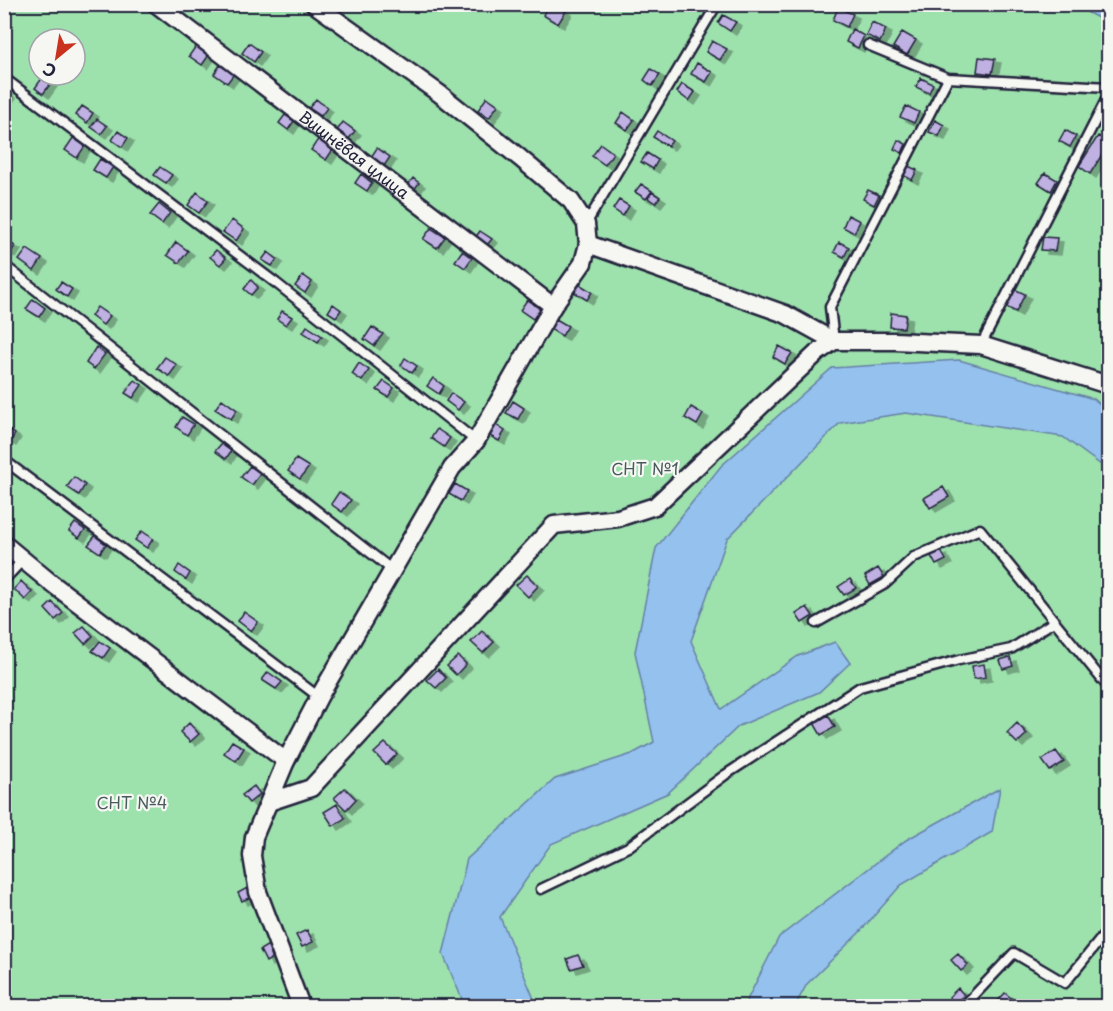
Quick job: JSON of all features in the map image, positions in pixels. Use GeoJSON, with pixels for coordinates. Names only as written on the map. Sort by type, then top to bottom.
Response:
{"type":"FeatureCollection","features":[{"type":"Feature","properties":{"kind":"street","name":"Вишнёвая улица"},"geometry":{"type":"LineString","coordinates":[[156,4],[553,306]]}},
{"type":"Feature","properties":{"kind":"street"},"geometry":{"type":"LineString","coordinates":[[301,1006],[258,892],[252,856],[254,837],[286,761],[318,697],[452,468],[476,441],[553,306],[583,263],[588,244],[586,224],[571,201],[440,94],[314,4]]}},
{"type":"Feature","properties":{"kind":"street"},"geometry":{"type":"LineString","coordinates":[[588,244],[785,314],[834,342],[895,341],[981,345],[1108,385]]}},
{"type":"Feature","properties":{"kind":"street"},"geometry":{"type":"LineString","coordinates":[[269,802],[311,788],[554,525],[618,518],[655,506],[817,353],[834,342]]}},
{"type":"Feature","properties":{"kind":"street"},"geometry":{"type":"LineString","coordinates":[[4,544],[50,582],[286,761]]}},
{"type":"Feature","properties":{"kind":"lane"},"geometry":{"type":"LineString","coordinates":[[586,224],[717,4]]}},
{"type":"Feature","properties":{"kind":"lane"},"geometry":{"type":"LineString","coordinates":[[868,45],[948,78],[1108,87]]}},
{"type":"Feature","properties":{"kind":"lane"},"geometry":{"type":"LineString","coordinates":[[4,78],[276,283],[476,441]]}},
{"type":"Feature","properties":{"kind":"lane"},"geometry":{"type":"LineString","coordinates":[[834,342],[831,307],[948,78]]}},
{"type":"Feature","properties":{"kind":"lane"},"geometry":{"type":"LineString","coordinates":[[981,345],[1108,96]]}},
{"type":"Feature","properties":{"kind":"lane"},"geometry":{"type":"LineString","coordinates":[[4,265],[391,569]]}},
{"type":"Feature","properties":{"kind":"lane"},"geometry":{"type":"LineString","coordinates":[[4,460],[318,697]]}},
{"type":"Feature","properties":{"kind":"lane"},"geometry":{"type":"LineString","coordinates":[[816,622],[885,584],[914,557],[980,529],[1108,687]]}},
{"type":"Feature","properties":{"kind":"lane"},"geometry":{"type":"LineString","coordinates":[[4,580],[23,560]]}},
{"type":"Feature","properties":{"kind":"lane"},"geometry":{"type":"LineString","coordinates":[[541,889],[628,847],[725,775],[860,687],[959,660],[1011,649],[1055,621]]}},
{"type":"Feature","properties":{"kind":"lane"},"geometry":{"type":"LineString","coordinates":[[964,1006],[1014,953],[1065,983],[1108,930]]}},
{"type":"Feature","properties":{"kind":"green space","name":"СНТ №1"},"geometry":{"type":"Polygon","coordinates":[[[1073,4],[1108,23],[1108,1006],[5,1006],[5,5],[1073,4]]]}},
{"type":"Feature","properties":{"kind":"water"},"geometry":{"type":"Polygon","coordinates":[[[1073,5],[1108,5],[1108,23],[1073,5]]]}},
{"type":"Feature","properties":{"kind":"water"},"geometry":{"type":"Polygon","coordinates":[[[959,360],[1094,399],[1108,411],[1108,470],[1063,437],[906,413],[840,423],[727,539],[691,641],[721,709],[798,656],[835,642],[850,663],[819,692],[739,726],[668,793],[551,844],[500,917],[537,1006],[465,1006],[443,954],[467,859],[555,779],[632,754],[654,742],[635,652],[656,548],[721,466],[832,368],[959,360]]]}},
{"type":"Feature","properties":{"kind":"water"},"geometry":{"type":"Polygon","coordinates":[[[1000,788],[992,832],[901,885],[859,933],[807,984],[795,1006],[744,1006],[779,937],[906,840],[1000,788]]]}},
{"type":"Feature","properties":{"kind":"building"},"geometry":{"type":"Polygon","coordinates":[[[549,4],[555,4],[566,11],[558,24],[543,15],[549,4]]]}},
{"type":"Feature","properties":{"kind":"building"},"geometry":{"type":"Polygon","coordinates":[[[838,8],[853,14],[847,27],[833,20],[838,8]]]}},
{"type":"Feature","properties":{"kind":"building"},"geometry":{"type":"Polygon","coordinates":[[[723,15],[736,22],[730,31],[718,23],[723,15]]]}},
{"type":"Feature","properties":{"kind":"building"},"geometry":{"type":"Polygon","coordinates":[[[872,22],[886,29],[880,42],[866,35],[872,22]]]}},
{"type":"Feature","properties":{"kind":"building"},"geometry":{"type":"Polygon","coordinates":[[[852,29],[864,36],[858,48],[846,42],[852,29]]]}},
{"type":"Feature","properties":{"kind":"building"},"geometry":{"type":"Polygon","coordinates":[[[902,32],[916,40],[907,55],[893,47],[902,32]]]}},
{"type":"Feature","properties":{"kind":"building"},"geometry":{"type":"Polygon","coordinates":[[[712,41],[727,49],[720,60],[706,52],[712,41]]]}},
{"type":"Feature","properties":{"kind":"building"},"geometry":{"type":"Polygon","coordinates":[[[249,43],[261,52],[254,62],[242,53],[249,43]]]}},
{"type":"Feature","properties":{"kind":"building"},"geometry":{"type":"Polygon","coordinates":[[[196,46],[209,55],[202,65],[189,56],[196,46]]]}},
{"type":"Feature","properties":{"kind":"building"},"geometry":{"type":"Polygon","coordinates":[[[979,57],[995,59],[992,74],[977,72],[979,57]]]}},
{"type":"Feature","properties":{"kind":"building"},"geometry":{"type":"Polygon","coordinates":[[[697,63],[712,72],[706,82],[691,74],[697,63]]]}},
{"type":"Feature","properties":{"kind":"building"},"geometry":{"type":"Polygon","coordinates":[[[220,65],[234,74],[227,83],[214,74],[220,65]]]}},
{"type":"Feature","properties":{"kind":"building"},"geometry":{"type":"Polygon","coordinates":[[[651,69],[660,75],[652,86],[644,80],[651,69]]]}},
{"type":"Feature","properties":{"kind":"building"},"geometry":{"type":"Polygon","coordinates":[[[921,78],[933,84],[929,93],[916,87],[921,78]]]}},
{"type":"Feature","properties":{"kind":"building"},"geometry":{"type":"Polygon","coordinates":[[[682,84],[695,92],[689,101],[677,92],[682,84]]]}},
{"type":"Feature","properties":{"kind":"building"},"geometry":{"type":"Polygon","coordinates":[[[36,87],[48,87],[43,94],[36,87]]]}},
{"type":"Feature","properties":{"kind":"building"},"geometry":{"type":"Polygon","coordinates":[[[4,90],[10,94],[4,102],[4,90]]]}},
{"type":"Feature","properties":{"kind":"building"},"geometry":{"type":"Polygon","coordinates":[[[487,97],[498,105],[489,118],[478,110],[487,97]]]}},
{"type":"Feature","properties":{"kind":"building"},"geometry":{"type":"Polygon","coordinates":[[[316,99],[327,108],[321,116],[309,108],[316,99]]]}},
{"type":"Feature","properties":{"kind":"building"},"geometry":{"type":"Polygon","coordinates":[[[82,106],[93,113],[87,123],[76,115],[82,106]]]}},
{"type":"Feature","properties":{"kind":"building"},"geometry":{"type":"Polygon","coordinates":[[[906,106],[919,112],[914,123],[900,117],[906,106]]]}},
{"type":"Feature","properties":{"kind":"building"},"geometry":{"type":"Polygon","coordinates":[[[623,112],[634,120],[627,130],[616,123],[623,112]]]}},
{"type":"Feature","properties":{"kind":"building"},"geometry":{"type":"Polygon","coordinates":[[[285,115],[294,121],[288,130],[279,123],[285,115]]]}},
{"type":"Feature","properties":{"kind":"building"},"geometry":{"type":"Polygon","coordinates":[[[97,119],[107,126],[101,134],[91,127],[97,119]]]}},
{"type":"Feature","properties":{"kind":"building"},"geometry":{"type":"Polygon","coordinates":[[[935,120],[944,125],[939,136],[929,132],[935,120]]]}},
{"type":"Feature","properties":{"kind":"building"},"geometry":{"type":"Polygon","coordinates":[[[343,122],[355,131],[348,140],[336,132],[343,122]]]}},
{"type":"Feature","properties":{"kind":"building"},"geometry":{"type":"Polygon","coordinates":[[[1065,130],[1076,136],[1070,147],[1059,141],[1065,130]]]}},
{"type":"Feature","properties":{"kind":"building"},"geometry":{"type":"Polygon","coordinates":[[[118,131],[128,138],[122,147],[112,140],[118,131]]]}},
{"type":"Feature","properties":{"kind":"building"},"geometry":{"type":"Polygon","coordinates":[[[657,131],[672,141],[668,146],[653,137],[657,131]]]}},
{"type":"Feature","properties":{"kind":"building"},"geometry":{"type":"Polygon","coordinates":[[[1098,136],[1108,142],[1108,145],[1090,174],[1079,166],[1098,136]]]}},
{"type":"Feature","properties":{"kind":"building"},"geometry":{"type":"Polygon","coordinates":[[[73,138],[85,146],[77,158],[65,150],[73,138]]]}},
{"type":"Feature","properties":{"kind":"building"},"geometry":{"type":"Polygon","coordinates":[[[319,138],[334,148],[326,160],[311,150],[319,138]]]}},
{"type":"Feature","properties":{"kind":"building"},"geometry":{"type":"Polygon","coordinates":[[[898,140],[906,144],[902,153],[894,149],[898,140]]]}},
{"type":"Feature","properties":{"kind":"building"},"geometry":{"type":"Polygon","coordinates":[[[601,144],[613,153],[605,165],[592,156],[601,144]]]}},
{"type":"Feature","properties":{"kind":"building"},"geometry":{"type":"Polygon","coordinates":[[[377,148],[390,157],[384,166],[371,157],[377,148]]]}},
{"type":"Feature","properties":{"kind":"building"},"geometry":{"type":"Polygon","coordinates":[[[647,153],[658,160],[653,169],[641,162],[647,153]]]}},
{"type":"Feature","properties":{"kind":"building"},"geometry":{"type":"Polygon","coordinates":[[[100,159],[113,167],[106,178],[93,170],[100,159]]]}},
{"type":"Feature","properties":{"kind":"building"},"geometry":{"type":"Polygon","coordinates":[[[906,165],[917,170],[912,180],[901,174],[906,165]]]}},
{"type":"Feature","properties":{"kind":"building"},"geometry":{"type":"Polygon","coordinates":[[[160,167],[172,175],[166,183],[154,175],[160,167]]]}},
{"type":"Feature","properties":{"kind":"building"},"geometry":{"type":"Polygon","coordinates":[[[1045,173],[1057,180],[1051,191],[1038,183],[1045,173]]]}},
{"type":"Feature","properties":{"kind":"building"},"geometry":{"type":"Polygon","coordinates":[[[361,174],[372,183],[367,191],[355,183],[361,174]]]}},
{"type":"Feature","properties":{"kind":"building"},"geometry":{"type":"Polygon","coordinates":[[[413,178],[419,183],[414,190],[408,185],[413,178]]]}},
{"type":"Feature","properties":{"kind":"building"},"geometry":{"type":"Polygon","coordinates":[[[641,184],[652,191],[646,199],[635,192],[641,184]]]}},
{"type":"Feature","properties":{"kind":"building"},"geometry":{"type":"Polygon","coordinates":[[[868,190],[879,195],[874,205],[863,199],[868,190]]]}},
{"type":"Feature","properties":{"kind":"building"},"geometry":{"type":"Polygon","coordinates":[[[197,192],[208,201],[199,213],[188,205],[197,192]]]}},
{"type":"Feature","properties":{"kind":"building"},"geometry":{"type":"Polygon","coordinates":[[[652,192],[660,197],[655,203],[648,198],[652,192]]]}},
{"type":"Feature","properties":{"kind":"building"},"geometry":{"type":"Polygon","coordinates":[[[619,200],[629,206],[623,216],[613,209],[619,200]]]}},
{"type":"Feature","properties":{"kind":"building"},"geometry":{"type":"Polygon","coordinates":[[[159,204],[170,213],[162,224],[150,215],[159,204]]]}},
{"type":"Feature","properties":{"kind":"building"},"geometry":{"type":"Polygon","coordinates":[[[848,215],[860,221],[854,233],[843,227],[848,215]]]}},
{"type":"Feature","properties":{"kind":"building"},"geometry":{"type":"Polygon","coordinates":[[[232,220],[244,229],[236,241],[223,232],[232,220]]]}},
{"type":"Feature","properties":{"kind":"building"},"geometry":{"type":"Polygon","coordinates":[[[431,228],[445,237],[437,248],[423,239],[431,228]]]}},
{"type":"Feature","properties":{"kind":"building"},"geometry":{"type":"Polygon","coordinates":[[[480,231],[492,239],[486,246],[475,238],[480,231]]]}},
{"type":"Feature","properties":{"kind":"building"},"geometry":{"type":"Polygon","coordinates":[[[1043,237],[1057,238],[1055,251],[1041,250],[1043,237]]]}},
{"type":"Feature","properties":{"kind":"building"},"geometry":{"type":"Polygon","coordinates":[[[5,240],[15,246],[10,254],[4,250],[5,240]]]}},
{"type":"Feature","properties":{"kind":"building"},"geometry":{"type":"Polygon","coordinates":[[[176,242],[188,251],[179,263],[167,255],[176,242]]]}},
{"type":"Feature","properties":{"kind":"building"},"geometry":{"type":"Polygon","coordinates":[[[839,242],[849,247],[844,257],[834,252],[839,242]]]}},
{"type":"Feature","properties":{"kind":"building"},"geometry":{"type":"Polygon","coordinates":[[[27,249],[42,259],[34,271],[19,260],[27,249]]]}},
{"type":"Feature","properties":{"kind":"building"},"geometry":{"type":"Polygon","coordinates":[[[216,250],[226,258],[220,265],[210,257],[216,250]]]}},
{"type":"Feature","properties":{"kind":"building"},"geometry":{"type":"Polygon","coordinates":[[[462,251],[472,258],[465,268],[455,261],[462,251]]]}},
{"type":"Feature","properties":{"kind":"building"},"geometry":{"type":"Polygon","coordinates":[[[268,252],[277,259],[272,266],[262,260],[268,252]]]}},
{"type":"Feature","properties":{"kind":"building"},"geometry":{"type":"Polygon","coordinates":[[[303,275],[312,282],[305,293],[295,286],[303,275]]]}},
{"type":"Feature","properties":{"kind":"building"},"geometry":{"type":"Polygon","coordinates":[[[251,280],[258,287],[251,295],[244,289],[251,280]]]}},
{"type":"Feature","properties":{"kind":"building"},"geometry":{"type":"Polygon","coordinates":[[[61,282],[72,289],[67,297],[56,289],[61,282]]]}},
{"type":"Feature","properties":{"kind":"building"},"geometry":{"type":"Polygon","coordinates":[[[579,284],[592,292],[587,300],[574,292],[579,284]]]}},
{"type":"Feature","properties":{"kind":"building"},"geometry":{"type":"Polygon","coordinates":[[[1014,289],[1025,294],[1016,312],[1006,307],[1014,289]]]}},
{"type":"Feature","properties":{"kind":"building"},"geometry":{"type":"Polygon","coordinates":[[[33,299],[45,308],[39,317],[26,309],[33,299]]]}},
{"type":"Feature","properties":{"kind":"building"},"geometry":{"type":"Polygon","coordinates":[[[527,300],[540,309],[533,319],[520,310],[527,300]]]}},
{"type":"Feature","properties":{"kind":"building"},"geometry":{"type":"Polygon","coordinates":[[[333,304],[341,310],[336,317],[328,312],[333,304]]]}},
{"type":"Feature","properties":{"kind":"building"},"geometry":{"type":"Polygon","coordinates":[[[97,307],[110,316],[103,325],[91,316],[97,307]]]}},
{"type":"Feature","properties":{"kind":"building"},"geometry":{"type":"Polygon","coordinates":[[[282,311],[292,317],[286,325],[277,319],[282,311]]]}},
{"type":"Feature","properties":{"kind":"building"},"geometry":{"type":"Polygon","coordinates":[[[891,313],[906,315],[904,328],[890,327],[891,313]]]}},
{"type":"Feature","properties":{"kind":"building"},"geometry":{"type":"Polygon","coordinates":[[[556,319],[568,326],[562,336],[550,329],[556,319]]]}},
{"type":"Feature","properties":{"kind":"building"},"geometry":{"type":"Polygon","coordinates":[[[307,326],[322,336],[318,342],[303,332],[307,326]]]}},
{"type":"Feature","properties":{"kind":"building"},"geometry":{"type":"Polygon","coordinates":[[[372,327],[383,334],[374,346],[364,339],[372,327]]]}},
{"type":"Feature","properties":{"kind":"building"},"geometry":{"type":"Polygon","coordinates":[[[779,346],[792,353],[785,364],[773,357],[779,346]]]}},
{"type":"Feature","properties":{"kind":"building"},"geometry":{"type":"Polygon","coordinates":[[[96,347],[105,354],[94,369],[86,363],[96,347]]]}},
{"type":"Feature","properties":{"kind":"building"},"geometry":{"type":"Polygon","coordinates":[[[165,357],[177,365],[169,376],[157,368],[165,357]]]}},
{"type":"Feature","properties":{"kind":"building"},"geometry":{"type":"Polygon","coordinates":[[[405,358],[417,366],[412,373],[401,365],[405,358]]]}},
{"type":"Feature","properties":{"kind":"building"},"geometry":{"type":"Polygon","coordinates":[[[359,363],[369,370],[362,381],[352,374],[359,363]]]}},
{"type":"Feature","properties":{"kind":"building"},"geometry":{"type":"Polygon","coordinates":[[[433,378],[444,386],[439,394],[427,386],[433,378]]]}},
{"type":"Feature","properties":{"kind":"building"},"geometry":{"type":"Polygon","coordinates":[[[135,380],[142,385],[133,398],[125,393],[135,380]]]}},
{"type":"Feature","properties":{"kind":"building"},"geometry":{"type":"Polygon","coordinates":[[[384,381],[394,388],[388,397],[377,390],[384,381]]]}},
{"type":"Feature","properties":{"kind":"building"},"geometry":{"type":"Polygon","coordinates":[[[451,393],[464,402],[458,410],[446,401],[451,393]]]}},
{"type":"Feature","properties":{"kind":"building"},"geometry":{"type":"Polygon","coordinates":[[[222,399],[237,410],[231,419],[215,409],[222,399]]]}},
{"type":"Feature","properties":{"kind":"building"},"geometry":{"type":"Polygon","coordinates":[[[513,401],[524,408],[518,419],[506,413],[513,401]]]}},
{"type":"Feature","properties":{"kind":"building"},"geometry":{"type":"Polygon","coordinates":[[[691,407],[703,414],[697,425],[685,418],[691,407]]]}},
{"type":"Feature","properties":{"kind":"building"},"geometry":{"type":"Polygon","coordinates":[[[182,417],[194,424],[187,435],[176,427],[182,417]]]}},
{"type":"Feature","properties":{"kind":"building"},"geometry":{"type":"Polygon","coordinates":[[[496,425],[505,431],[499,441],[490,436],[496,425]]]}},
{"type":"Feature","properties":{"kind":"building"},"geometry":{"type":"Polygon","coordinates":[[[4,426],[15,434],[10,442],[4,438],[4,426]]]}},
{"type":"Feature","properties":{"kind":"building"},"geometry":{"type":"Polygon","coordinates":[[[437,429],[450,438],[444,447],[431,438],[437,429]]]}},
{"type":"Feature","properties":{"kind":"building"},"geometry":{"type":"Polygon","coordinates":[[[221,444],[231,451],[226,459],[215,451],[221,444]]]}},
{"type":"Feature","properties":{"kind":"building"},"geometry":{"type":"Polygon","coordinates":[[[296,459],[309,467],[300,479],[288,471],[296,459]]]}},
{"type":"Feature","properties":{"kind":"building"},"geometry":{"type":"Polygon","coordinates":[[[250,466],[261,473],[252,485],[241,477],[250,466]]]}},
{"type":"Feature","properties":{"kind":"building"},"geometry":{"type":"Polygon","coordinates":[[[74,477],[85,485],[79,495],[67,487],[74,477]]]}},
{"type":"Feature","properties":{"kind":"building"},"geometry":{"type":"Polygon","coordinates":[[[455,484],[467,491],[461,501],[449,494],[455,484]]]}},
{"type":"Feature","properties":{"kind":"building"},"geometry":{"type":"Polygon","coordinates":[[[943,487],[949,497],[930,508],[924,498],[943,487]]]}},
{"type":"Feature","properties":{"kind":"building"},"geometry":{"type":"Polygon","coordinates":[[[339,492],[351,500],[342,512],[331,504],[339,492]]]}},
{"type":"Feature","properties":{"kind":"building"},"geometry":{"type":"Polygon","coordinates":[[[75,523],[85,530],[79,538],[69,531],[75,523]]]}},
{"type":"Feature","properties":{"kind":"building"},"geometry":{"type":"Polygon","coordinates":[[[142,531],[153,539],[147,548],[135,540],[142,531]]]}},
{"type":"Feature","properties":{"kind":"building"},"geometry":{"type":"Polygon","coordinates":[[[95,536],[106,544],[100,553],[88,545],[95,536]]]}},
{"type":"Feature","properties":{"kind":"building"},"geometry":{"type":"Polygon","coordinates":[[[941,551],[946,560],[936,565],[931,556],[941,551]]]}},
{"type":"Feature","properties":{"kind":"building"},"geometry":{"type":"Polygon","coordinates":[[[179,565],[190,573],[186,580],[175,572],[179,565]]]}},
{"type":"Feature","properties":{"kind":"building"},"geometry":{"type":"Polygon","coordinates":[[[878,568],[884,577],[870,585],[865,576],[878,568]]]}},
{"type":"Feature","properties":{"kind":"building"},"geometry":{"type":"Polygon","coordinates":[[[527,575],[538,586],[528,597],[516,585],[527,575]]]}},
{"type":"Feature","properties":{"kind":"building"},"geometry":{"type":"Polygon","coordinates":[[[850,579],[856,588],[844,595],[838,587],[850,579]]]}},
{"type":"Feature","properties":{"kind":"building"},"geometry":{"type":"Polygon","coordinates":[[[21,581],[32,592],[25,600],[14,589],[21,581]]]}},
{"type":"Feature","properties":{"kind":"building"},"geometry":{"type":"Polygon","coordinates":[[[52,602],[63,613],[55,620],[45,609],[52,602]]]}},
{"type":"Feature","properties":{"kind":"building"},"geometry":{"type":"Polygon","coordinates":[[[807,607],[813,616],[802,623],[796,614],[807,607]]]}},
{"type":"Feature","properties":{"kind":"building"},"geometry":{"type":"Polygon","coordinates":[[[244,612],[258,622],[251,631],[238,621],[244,612]]]}},
{"type":"Feature","properties":{"kind":"building"},"geometry":{"type":"Polygon","coordinates":[[[84,626],[93,636],[85,644],[75,633],[84,626]]]}},
{"type":"Feature","properties":{"kind":"building"},"geometry":{"type":"Polygon","coordinates":[[[482,631],[494,642],[483,653],[471,642],[482,631]]]}},
{"type":"Feature","properties":{"kind":"building"},"geometry":{"type":"Polygon","coordinates":[[[100,641],[110,648],[103,658],[92,651],[100,641]]]}},
{"type":"Feature","properties":{"kind":"building"},"geometry":{"type":"Polygon","coordinates":[[[458,656],[466,664],[456,675],[447,666],[458,656]]]}},
{"type":"Feature","properties":{"kind":"building"},"geometry":{"type":"Polygon","coordinates":[[[1010,657],[1013,666],[1003,669],[1000,660],[1010,657]]]}},
{"type":"Feature","properties":{"kind":"building"},"geometry":{"type":"Polygon","coordinates":[[[984,664],[986,677],[974,679],[972,666],[984,664]]]}},
{"type":"Feature","properties":{"kind":"building"},"geometry":{"type":"Polygon","coordinates":[[[438,669],[446,678],[436,688],[427,680],[438,669]]]}},
{"type":"Feature","properties":{"kind":"building"},"geometry":{"type":"Polygon","coordinates":[[[268,672],[282,682],[276,689],[262,680],[268,672]]]}},
{"type":"Feature","properties":{"kind":"building"},"geometry":{"type":"Polygon","coordinates":[[[828,715],[835,727],[821,735],[814,723],[828,715]]]}},
{"type":"Feature","properties":{"kind":"building"},"geometry":{"type":"Polygon","coordinates":[[[189,723],[199,734],[190,742],[180,732],[189,723]]]}},
{"type":"Feature","properties":{"kind":"building"},"geometry":{"type":"Polygon","coordinates":[[[1017,723],[1027,734],[1017,743],[1007,733],[1017,723]]]}},
{"type":"Feature","properties":{"kind":"building"},"geometry":{"type":"Polygon","coordinates":[[[232,741],[244,748],[236,761],[224,753],[232,741]]]}},
{"type":"Feature","properties":{"kind":"building"},"geometry":{"type":"Polygon","coordinates":[[[385,743],[397,754],[386,765],[374,753],[385,743]]]}},
{"type":"Feature","properties":{"kind":"building"},"geometry":{"type":"Polygon","coordinates":[[[1056,751],[1064,762],[1050,771],[1042,760],[1056,751]]]}},
{"type":"Feature","properties":{"kind":"building"},"geometry":{"type":"Polygon","coordinates":[[[254,786],[260,794],[249,803],[242,795],[254,786]]]}},
{"type":"Feature","properties":{"kind":"building"},"geometry":{"type":"Polygon","coordinates":[[[345,788],[356,799],[346,810],[334,798],[345,788]]]}},
{"type":"Feature","properties":{"kind":"building"},"geometry":{"type":"Polygon","coordinates":[[[337,804],[345,818],[333,826],[324,812],[337,804]]]}},
{"type":"Feature","properties":{"kind":"building"},"geometry":{"type":"Polygon","coordinates":[[[249,887],[253,896],[242,901],[238,893],[249,887]]]}},
{"type":"Feature","properties":{"kind":"building"},"geometry":{"type":"Polygon","coordinates":[[[307,930],[313,942],[302,947],[296,935],[307,930]]]}},
{"type":"Feature","properties":{"kind":"building"},"geometry":{"type":"Polygon","coordinates":[[[270,944],[276,956],[266,962],[260,950],[270,944]]]}},
{"type":"Feature","properties":{"kind":"building"},"geometry":{"type":"Polygon","coordinates":[[[958,954],[968,965],[961,971],[951,960],[958,954]]]}},
{"type":"Feature","properties":{"kind":"building"},"geometry":{"type":"Polygon","coordinates":[[[578,955],[583,965],[571,969],[567,959],[578,955]]]}},
{"type":"Feature","properties":{"kind":"building"},"geometry":{"type":"Polygon","coordinates":[[[958,988],[964,995],[955,1003],[949,997],[958,988]]]}},
{"type":"Feature","properties":{"kind":"building"},"geometry":{"type":"Polygon","coordinates":[[[1005,993],[1017,1003],[1013,1006],[994,1005],[1005,993]]]}},
{"type":"Feature","properties":{"kind":"park label","name":"СНТ №4"},"geometry":{"type":"Point","coordinates":[132,803]}}]}
